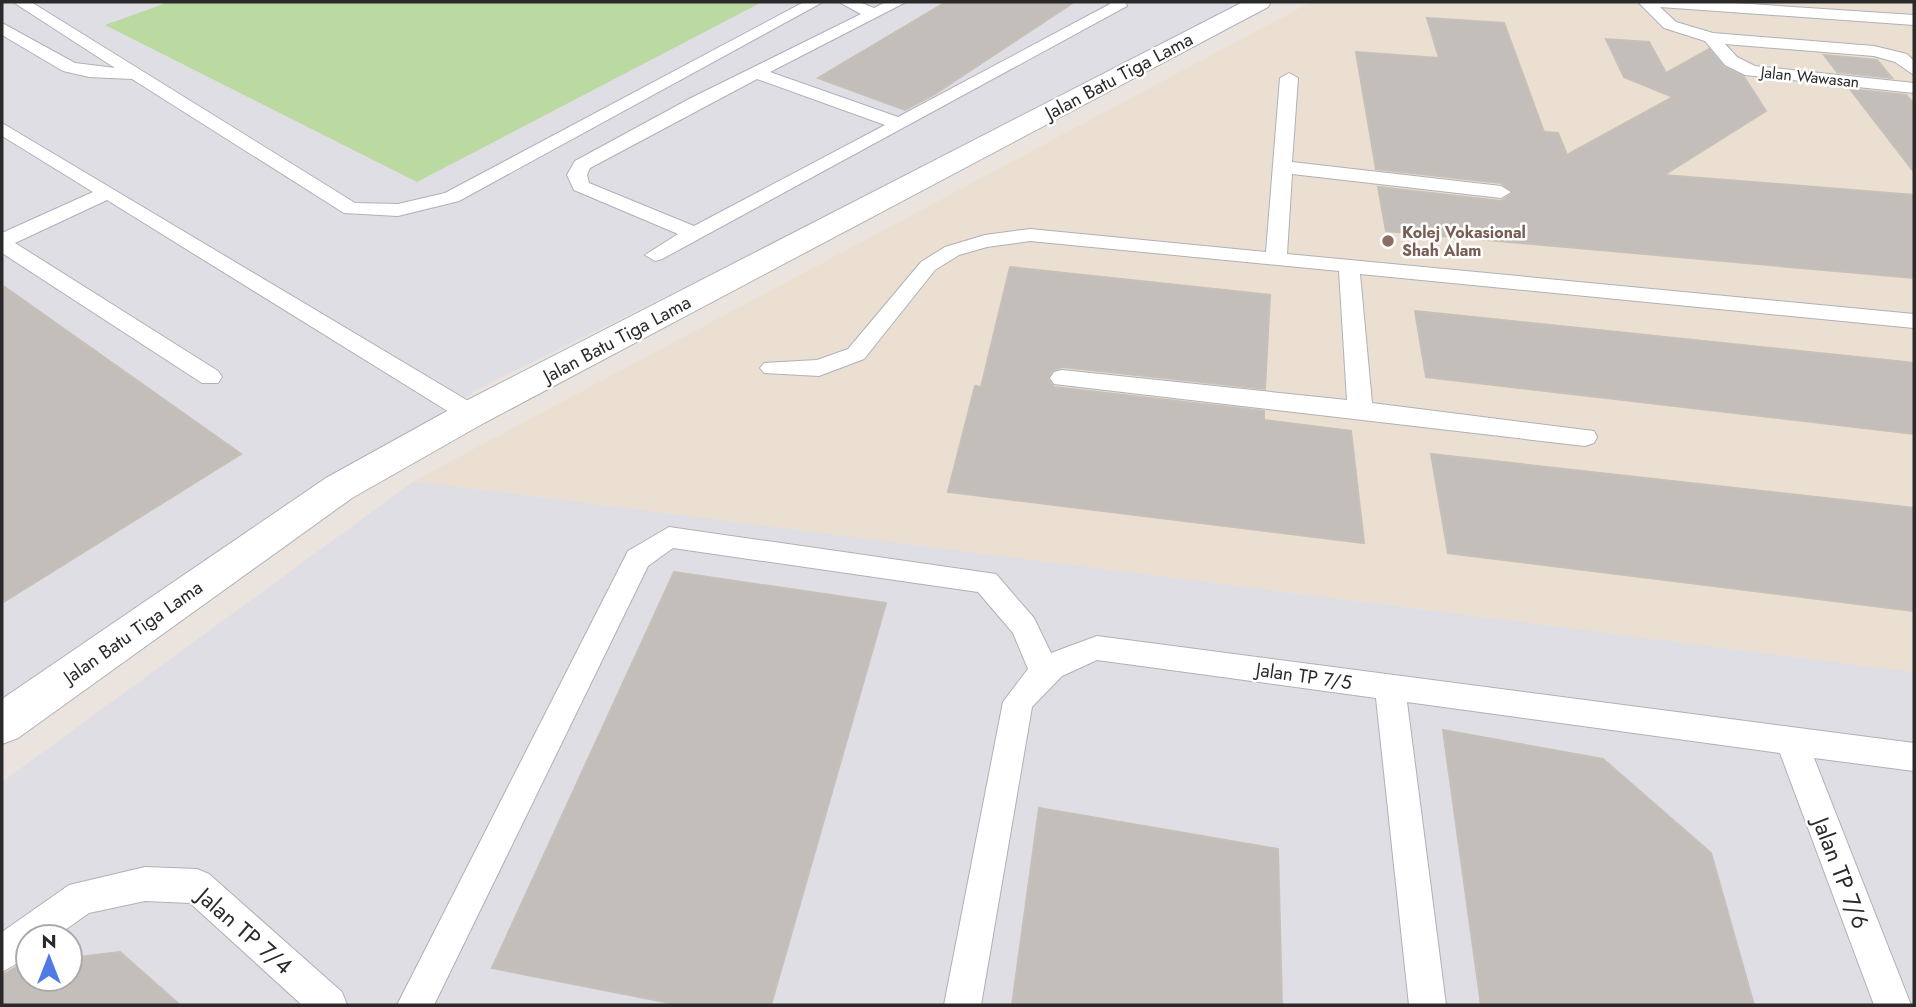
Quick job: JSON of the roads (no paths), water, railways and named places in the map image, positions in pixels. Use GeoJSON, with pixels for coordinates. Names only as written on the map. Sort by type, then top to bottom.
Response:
{"type":"FeatureCollection","features":[{"type":"Feature","properties":{"kind":"main road","name":"Jalan Batu Tiga Lama"},"geometry":{"type":"LineString","coordinates":[[2,724],[339,488],[471,414],[1261,2]]}},
{"type":"Feature","properties":{"kind":"lane"},"geometry":{"type":"LineString","coordinates":[[21,2],[351,209],[398,210],[452,197],[815,2]]}},
{"type":"Feature","properties":{"kind":"lane"},"geometry":{"type":"LineString","coordinates":[[847,2],[873,13]]}},
{"type":"Feature","properties":{"kind":"lane"},"geometry":{"type":"LineString","coordinates":[[695,234],[581,186],[577,175],[582,165],[898,2]]}},
{"type":"Feature","properties":{"kind":"lane"},"geometry":{"type":"LineString","coordinates":[[656,256],[1119,6],[1117,2]]}},
{"type":"Feature","properties":{"kind":"lane","name":"Jalan Wawasan"},"geometry":{"type":"LineString","coordinates":[[1646,2],[1670,25],[1711,38],[1731,61],[1751,71],[1914,88]]}},
{"type":"Feature","properties":{"kind":"lane"},"geometry":{"type":"LineString","coordinates":[[1658,2],[1914,20]]}},
{"type":"Feature","properties":{"kind":"lane"},"geometry":{"type":"LineString","coordinates":[[2,28],[69,67],[89,72],[137,74]]}},
{"type":"Feature","properties":{"kind":"lane"},"geometry":{"type":"LineString","coordinates":[[1711,38],[1874,51],[1901,58],[1914,70]]}},
{"type":"Feature","properties":{"kind":"lane"},"geometry":{"type":"LineString","coordinates":[[757,73],[900,124]]}},
{"type":"Feature","properties":{"kind":"lane"},"geometry":{"type":"LineString","coordinates":[[1276,258],[1289,78]]}},
{"type":"Feature","properties":{"kind":"lane"},"geometry":{"type":"LineString","coordinates":[[5,134],[471,414]]}},
{"type":"Feature","properties":{"kind":"lane"},"geometry":{"type":"LineString","coordinates":[[1282,167],[1501,192]]}},
{"type":"Feature","properties":{"kind":"lane"},"geometry":{"type":"LineString","coordinates":[[2,243],[107,193]]}},
{"type":"Feature","properties":{"kind":"lane"},"geometry":{"type":"LineString","coordinates":[[772,368],[819,368],[856,354],[928,265],[952,251],[985,241],[1030,235],[1914,321]]}},
{"type":"Feature","properties":{"kind":"lane"},"geometry":{"type":"LineString","coordinates":[[2,243],[210,377]]}},
{"type":"Feature","properties":{"kind":"lane"},"geometry":{"type":"LineString","coordinates":[[1349,266],[1360,410]]}},
{"type":"Feature","properties":{"kind":"lane"},"geometry":{"type":"LineString","coordinates":[[1062,378],[1585,437]]}},
{"type":"Feature","properties":{"kind":"lane"},"geometry":{"type":"LineString","coordinates":[[415,1005],[638,559],[669,537],[986,583],[1024,626],[1044,671]]}},
{"type":"Feature","properties":{"kind":"lane","name":"Jalan TP 7/5"},"geometry":{"type":"LineString","coordinates":[[962,1005],[1018,702],[1044,671],[1071,656],[1097,648],[1914,757]]}},
{"type":"Feature","properties":{"kind":"lane"},"geometry":{"type":"LineString","coordinates":[[1390,687],[1427,1005]]}},
{"type":"Feature","properties":{"kind":"lane","name":"Jalan TP 7/6"},"geometry":{"type":"LineString","coordinates":[[1791,740],[1892,1005]]}},
{"type":"Feature","properties":{"kind":"lane","name":"Jalan TP 7/4"},"geometry":{"type":"LineString","coordinates":[[2,954],[81,897],[145,884],[197,886],[329,1005]]}},
{"type":"Feature","properties":{"kind":"place","name":"Kolej Vokasional Shah Alam"},"geometry":{"type":"Point","coordinates":[1388,241]}}]}
